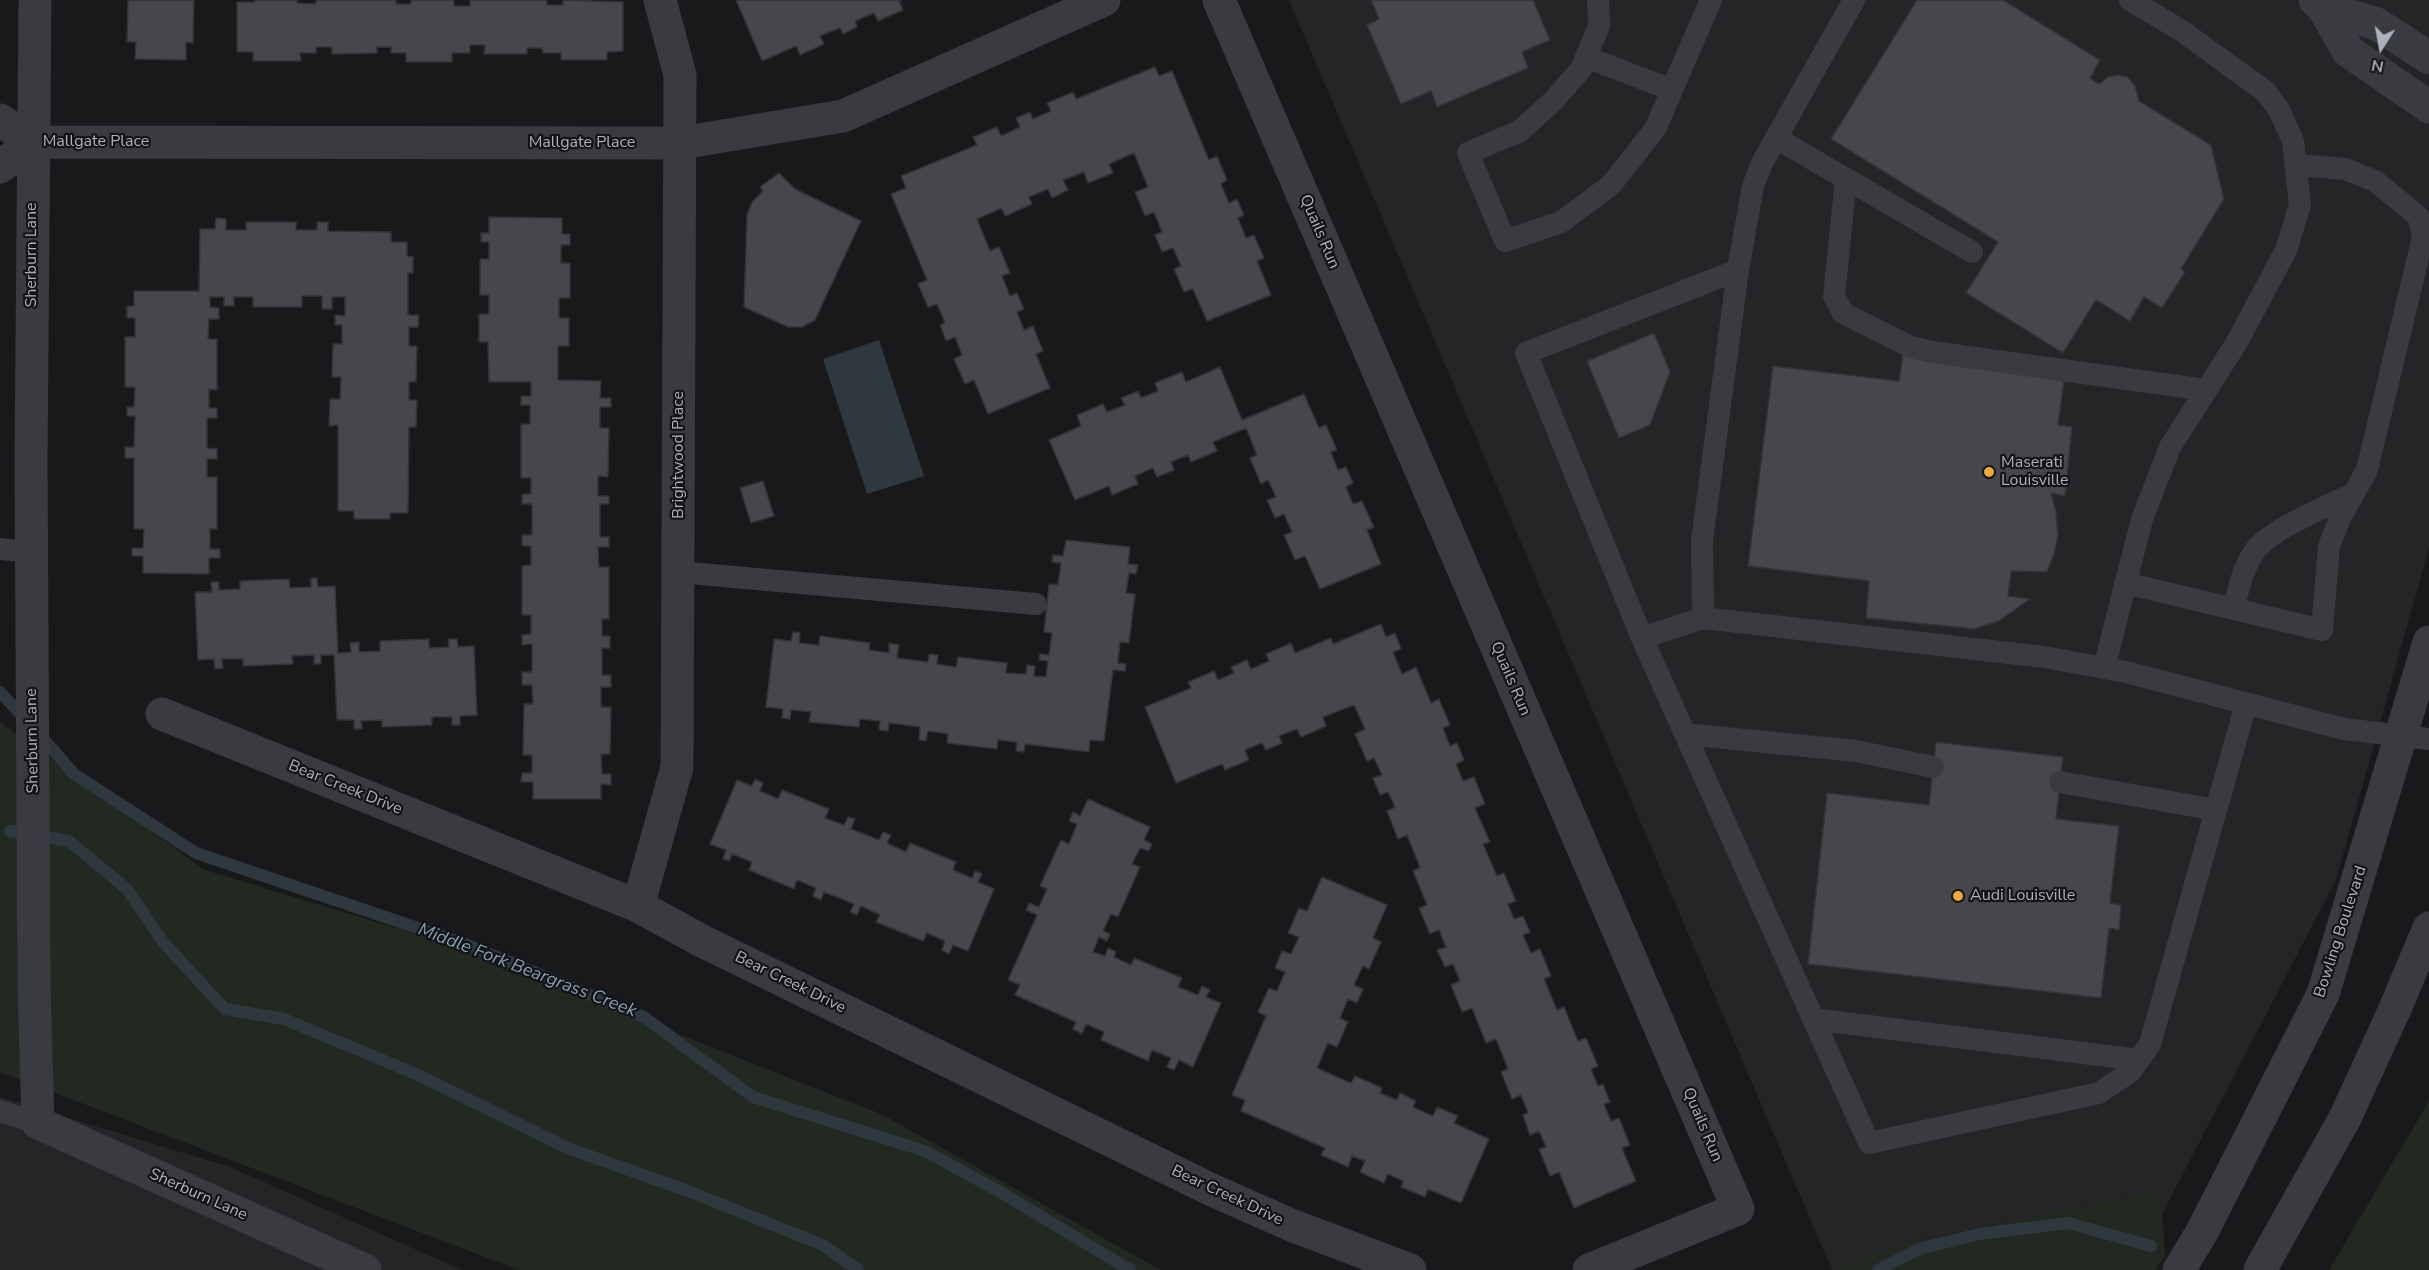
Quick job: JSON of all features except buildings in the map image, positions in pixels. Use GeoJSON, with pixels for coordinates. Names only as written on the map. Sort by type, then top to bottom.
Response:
{"type":"FeatureCollection","features":[{"type":"Feature","properties":{"kind":"street","name":"Sherburn Lane"},"geometry":{"type":"LineString","coordinates":[[35,0],[33,142],[16,551],[33,670],[34,985],[38,1123],[365,1270]]}},
{"type":"Feature","properties":{"kind":"street","name":"Brightwood Place"},"geometry":{"type":"LineString","coordinates":[[638,906],[677,767],[680,75],[660,0]]}},
{"type":"Feature","properties":{"kind":"street","name":"Mallgate Place"},"geometry":{"type":"LineString","coordinates":[[33,142],[681,143],[843,116],[1104,0]]}},
{"type":"Feature","properties":{"kind":"street","name":"Quails Run"},"geometry":{"type":"LineString","coordinates":[[1219,0],[1738,1209],[1589,1270]]}},
{"type":"Feature","properties":{"kind":"street"},"geometry":{"type":"LineString","coordinates":[[2319,3],[2376,24],[2429,58]]}},
{"type":"Feature","properties":{"kind":"street"},"geometry":{"type":"LineString","coordinates":[[2319,3],[2348,51],[2429,107]]}},
{"type":"Feature","properties":{"kind":"street"},"geometry":{"type":"LineString","coordinates":[[0,120],[33,142],[0,167]]}},
{"type":"Feature","properties":{"kind":"street","name":"Bowling Boulevard"},"geometry":{"type":"LineString","coordinates":[[2179,1270],[2202,1232],[2323,994],[2415,738],[2429,642]]}},
{"type":"Feature","properties":{"kind":"street","name":"Bear Creek Drive"},"geometry":{"type":"LineString","coordinates":[[162,714],[638,906],[702,941],[1212,1190],[1292,1226],[1410,1270]]}},
{"type":"Feature","properties":{"kind":"street"},"geometry":{"type":"LineString","coordinates":[[2260,1270],[2345,1118],[2429,928]]}},
{"type":"Feature","properties":{"kind":"lane"},"geometry":{"type":"LineString","coordinates":[[1598,0],[1599,26],[1581,69],[1553,101],[1520,131],[1468,153],[1505,241],[1561,222],[1611,185],[1655,129],[1711,0]]}},
{"type":"Feature","properties":{"kind":"lane"},"geometry":{"type":"LineString","coordinates":[[1703,618],[1702,540],[1738,270],[1752,186],[1776,138],[1854,0]]}},
{"type":"Feature","properties":{"kind":"lane"},"geometry":{"type":"LineString","coordinates":[[2104,668],[2142,519],[2170,447],[2237,342],[2286,250],[2300,205],[2293,141],[2279,110],[2266,92],[2182,31],[2130,0]]}},
{"type":"Feature","properties":{"kind":"lane"},"geometry":{"type":"LineString","coordinates":[[1586,57],[1672,90]]}},
{"type":"Feature","properties":{"kind":"lane"},"geometry":{"type":"LineString","coordinates":[[1776,138],[1972,252]]}},
{"type":"Feature","properties":{"kind":"lane"},"geometry":{"type":"LineString","coordinates":[[2126,583],[2322,630],[2329,546],[2341,516],[2367,470],[2423,237],[2419,217],[2375,182],[2345,169],[2296,165]]}},
{"type":"Feature","properties":{"kind":"lane"},"geometry":{"type":"LineString","coordinates":[[1846,179],[1834,296],[1843,314],[1911,347],[1932,352],[2206,390]]}},
{"type":"Feature","properties":{"kind":"lane"},"geometry":{"type":"LineString","coordinates":[[1738,270],[1526,353],[1642,638],[1869,1143],[2099,1094],[2130,1072],[2150,1044],[2246,704]]}},
{"type":"Feature","properties":{"kind":"lane"},"geometry":{"type":"LineString","coordinates":[[2233,609],[2244,571],[2257,548],[2282,530],[2354,492]]}},
{"type":"Feature","properties":{"kind":"lane"},"geometry":{"type":"LineString","coordinates":[[678,572],[1036,604]]}},
{"type":"Feature","properties":{"kind":"lane"},"geometry":{"type":"LineString","coordinates":[[1642,638],[1703,618],[2044,657],[2104,668],[2344,729],[2415,738]]}},
{"type":"Feature","properties":{"kind":"lane"},"geometry":{"type":"LineString","coordinates":[[1685,734],[1856,751],[1933,767]]}},
{"type":"Feature","properties":{"kind":"lane"},"geometry":{"type":"LineString","coordinates":[[2060,782],[2216,810]]}},
{"type":"Feature","properties":{"kind":"lane"},"geometry":{"type":"LineString","coordinates":[[1812,1019],[2139,1060]]}},
{"type":"Feature","properties":{"kind":"lane"},"geometry":{"type":"LineString","coordinates":[[0,1111],[38,1123]]}},
{"type":"Feature","properties":{"kind":"shaded area"},"geometry":{"type":"Polygon","coordinates":[[[1289,0],[2429,0],[2429,548],[2336,880],[2162,1214],[2161,1191],[1903,1243],[1832,1270],[1289,0]]]}},
{"type":"Feature","properties":{"kind":"shaded area"},"geometry":{"type":"Polygon","coordinates":[[[879,340],[924,476],[867,494],[823,359],[879,340]]]}},
{"type":"Feature","properties":{"kind":"shaded area"},"geometry":{"type":"Polygon","coordinates":[[[0,722],[205,870],[455,946],[881,1114],[1161,1270],[519,1270],[0,1072],[0,722]]]}},
{"type":"Feature","properties":{"kind":"shaded area"},"geometry":{"type":"Polygon","coordinates":[[[0,1097],[230,1167],[462,1270],[0,1270],[0,1097]]]}},
{"type":"Feature","properties":{"kind":"shaded area"},"geometry":{"type":"Polygon","coordinates":[[[2429,1098],[2429,1270],[2329,1270],[2425,1108],[2429,1098]]]}},
{"type":"Feature","properties":{"kind":"shaded area"},"geometry":{"type":"Polygon","coordinates":[[[2161,1191],[2165,1256],[2155,1270],[1831,1270],[1903,1243],[2161,1191]]]}},
{"type":"Feature","properties":{"kind":"waterway","name":"Middle Fork Beargrass Creek"},"geometry":{"type":"LineString","coordinates":[[0,692],[26,720]]}},
{"type":"Feature","properties":{"kind":"waterway","name":"Middle Fork Beargrass Creek"},"geometry":{"type":"LineString","coordinates":[[40,735],[74,774],[196,853],[468,945],[644,1017],[753,1097],[925,1151],[1002,1193],[1130,1270]]}},
{"type":"Feature","properties":{"kind":"waterway"},"geometry":{"type":"LineString","coordinates":[[10,831],[69,841],[127,889],[163,942],[225,1009],[284,1019],[416,1074],[570,1149],[691,1192],[823,1245],[858,1270]]}},
{"type":"Feature","properties":{"kind":"waterway","name":"Middle Fork Beargrass Creek"},"geometry":{"type":"LineString","coordinates":[[1878,1270],[1919,1249],[1979,1234],[2068,1223],[2151,1246]]}},
{"type":"Feature","properties":{"kind":"place","name":"Maserati Louisville"},"geometry":{"type":"Point","coordinates":[1989,472]}},
{"type":"Feature","properties":{"kind":"place","name":"Audi Louisville"},"geometry":{"type":"Point","coordinates":[1958,896]}}]}
